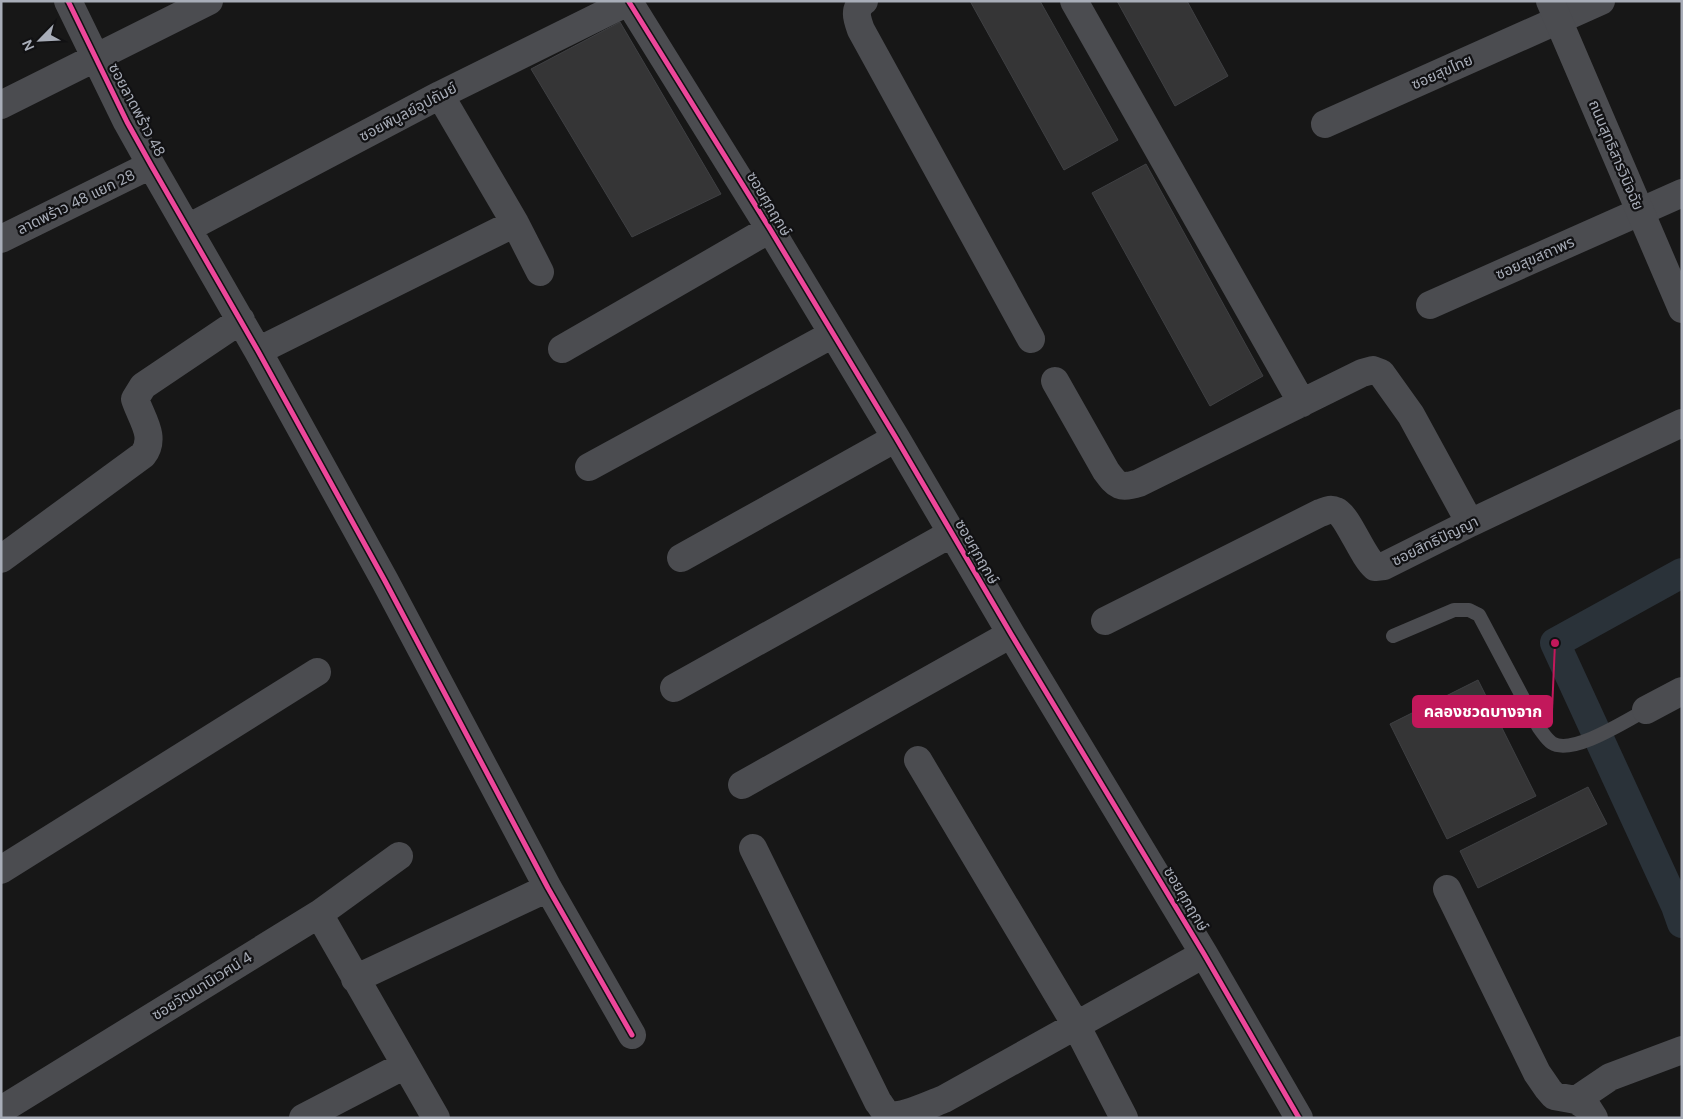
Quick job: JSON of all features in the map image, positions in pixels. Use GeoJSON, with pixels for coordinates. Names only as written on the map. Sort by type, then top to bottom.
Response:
{"type":"FeatureCollection","features":[{"type":"Feature","properties":{"kind":"street","name":"ซอยลาดพร้าว 48"},"geometry":{"type":"LineString","coordinates":[[68,1],[151,165],[241,320],[385,581],[548,888],[632,1035]]}},
{"type":"Feature","properties":{"kind":"street"},"geometry":{"type":"LineString","coordinates":[[1,105],[209,1]]}},
{"type":"Feature","properties":{"kind":"street"},"geometry":{"type":"LineString","coordinates":[[864,1],[856,12],[856,18],[861,30],[1031,339]]}},
{"type":"Feature","properties":{"kind":"street"},"geometry":{"type":"LineString","coordinates":[[1074,1],[1302,403]]}},
{"type":"Feature","properties":{"kind":"street","name":"ซอยสุขไทย"},"geometry":{"type":"LineString","coordinates":[[1326,124],[1554,11],[1601,1]]}},
{"type":"Feature","properties":{"kind":"street","name":"ซอยพิบูลย์อุปถัมย์"},"geometry":{"type":"LineString","coordinates":[[188,228],[440,95],[600,7],[630,2]]}},
{"type":"Feature","properties":{"kind":"street","name":"ซอยศุภฤกษ์"},"geometry":{"type":"LineString","coordinates":[[630,2],[896,438],[1011,634],[1204,954],[1299,1118]]}},
{"type":"Feature","properties":{"kind":"street","name":"ถนนสุทธิสารวินิจฉัย"},"geometry":{"type":"LineString","coordinates":[[1554,11],[1682,309]]}},
{"type":"Feature","properties":{"kind":"street"},"geometry":{"type":"LineString","coordinates":[[440,95],[515,223],[540,272]]}},
{"type":"Feature","properties":{"kind":"street","name":"ลาดพร้าว 48 แยก 28"},"geometry":{"type":"LineString","coordinates":[[1,239],[151,165]]}},
{"type":"Feature","properties":{"kind":"street","name":"ซอยสุขสถาพร"},"geometry":{"type":"LineString","coordinates":[[1430,304],[1682,193]]}},
{"type":"Feature","properties":{"kind":"street"},"geometry":{"type":"LineString","coordinates":[[258,351],[515,223]]}},
{"type":"Feature","properties":{"kind":"street"},"geometry":{"type":"LineString","coordinates":[[562,350],[770,229]]}},
{"type":"Feature","properties":{"kind":"street"},"geometry":{"type":"LineString","coordinates":[[1,559],[142,455],[147,449],[149,436],[145,420],[135,399],[137,394],[143,386],[241,320]]}},
{"type":"Feature","properties":{"kind":"street"},"geometry":{"type":"LineString","coordinates":[[589,467],[833,334]]}},
{"type":"Feature","properties":{"kind":"street"},"geometry":{"type":"LineString","coordinates":[[1055,381],[1106,471],[1116,484],[1127,487],[1139,483],[1362,373],[1373,370],[1381,373],[1411,415],[1470,523]]}},
{"type":"Feature","properties":{"kind":"street","name":"ซอยสิทธิปัญญา"},"geometry":{"type":"LineString","coordinates":[[1105,622],[1330,509],[1338,511],[1344,518],[1368,562],[1375,568],[1384,566],[1470,523],[1682,423]]}},
{"type":"Feature","properties":{"kind":"street"},"geometry":{"type":"LineString","coordinates":[[681,558],[896,438]]}},
{"type":"Feature","properties":{"kind":"street"},"geometry":{"type":"LineString","coordinates":[[674,688],[952,534]]}},
{"type":"Feature","properties":{"kind":"street"},"geometry":{"type":"LineString","coordinates":[[742,785],[1011,634]]}},
{"type":"Feature","properties":{"kind":"street"},"geometry":{"type":"LineString","coordinates":[[1,870],[317,672]]}},
{"type":"Feature","properties":{"kind":"street"},"geometry":{"type":"LineString","coordinates":[[1646,710],[1682,691]]}},
{"type":"Feature","properties":{"kind":"street"},"geometry":{"type":"LineString","coordinates":[[918,760],[1076,1026],[1124,1118]]}},
{"type":"Feature","properties":{"kind":"street"},"geometry":{"type":"LineString","coordinates":[[753,848],[878,1102],[888,1114],[898,1116],[948,1108],[1076,1026],[1204,954]]}},
{"type":"Feature","properties":{"kind":"street","name":"ซอยวัฒนานิเวศน์ 4"},"geometry":{"type":"LineString","coordinates":[[1,1110],[319,914],[399,856]]}},
{"type":"Feature","properties":{"kind":"street"},"geometry":{"type":"LineString","coordinates":[[355,978],[548,888]]}},
{"type":"Feature","properties":{"kind":"street"},"geometry":{"type":"LineString","coordinates":[[1447,889],[1537,1073],[1554,1096],[1585,1109],[1610,1077],[1682,1050]]}},
{"type":"Feature","properties":{"kind":"street"},"geometry":{"type":"LineString","coordinates":[[319,914],[436,1118]]}},
{"type":"Feature","properties":{"kind":"street"},"geometry":{"type":"LineString","coordinates":[[304,1118],[405,1065]]}},
{"type":"Feature","properties":{"kind":"lane"},"geometry":{"type":"LineString","coordinates":[[1393,636],[1454,610],[1469,610],[1479,615],[1539,728],[1552,744],[1564,747],[1579,744],[1646,710]]}},
{"type":"Feature","properties":{"kind":"building"},"geometry":{"type":"Polygon","coordinates":[[[970,1],[1040,1],[1118,140],[1064,170],[970,1]]]}},
{"type":"Feature","properties":{"kind":"building"},"geometry":{"type":"Polygon","coordinates":[[[1117,1],[1187,1],[1228,76],[1175,106],[1117,1]]]}},
{"type":"Feature","properties":{"kind":"building"},"geometry":{"type":"Polygon","coordinates":[[[620,22],[721,194],[632,237],[531,69],[620,22]]]}},
{"type":"Feature","properties":{"kind":"building"},"geometry":{"type":"Polygon","coordinates":[[[1146,164],[1263,376],[1210,406],[1092,193],[1146,164]]]}},
{"type":"Feature","properties":{"kind":"building"},"geometry":{"type":"Polygon","coordinates":[[[1478,680],[1536,796],[1447,839],[1390,724],[1478,680]]]}},
{"type":"Feature","properties":{"kind":"building"},"geometry":{"type":"Polygon","coordinates":[[[1588,787],[1607,824],[1478,888],[1460,851],[1588,787]]]}},
{"type":"Feature","properties":{"kind":"waterway"},"geometry":{"type":"LineString","coordinates":[[1682,573],[1555,643],[1676,906],[1682,923]]}},
{"type":"Feature","properties":{"kind":"cycle path"},"geometry":{"type":"LineString","coordinates":[[68,1],[127,122],[258,351],[385,581],[548,888],[632,1035]]}},
{"type":"Feature","properties":{"kind":"cycle path"},"geometry":{"type":"LineString","coordinates":[[629,2],[770,229],[896,438],[1011,634],[1204,954],[1299,1118]]}},
{"type":"Feature","properties":{"kind":"place","name":"คลองชวดบางจาก"},"geometry":{"type":"Point","coordinates":[1555,643]}}]}
